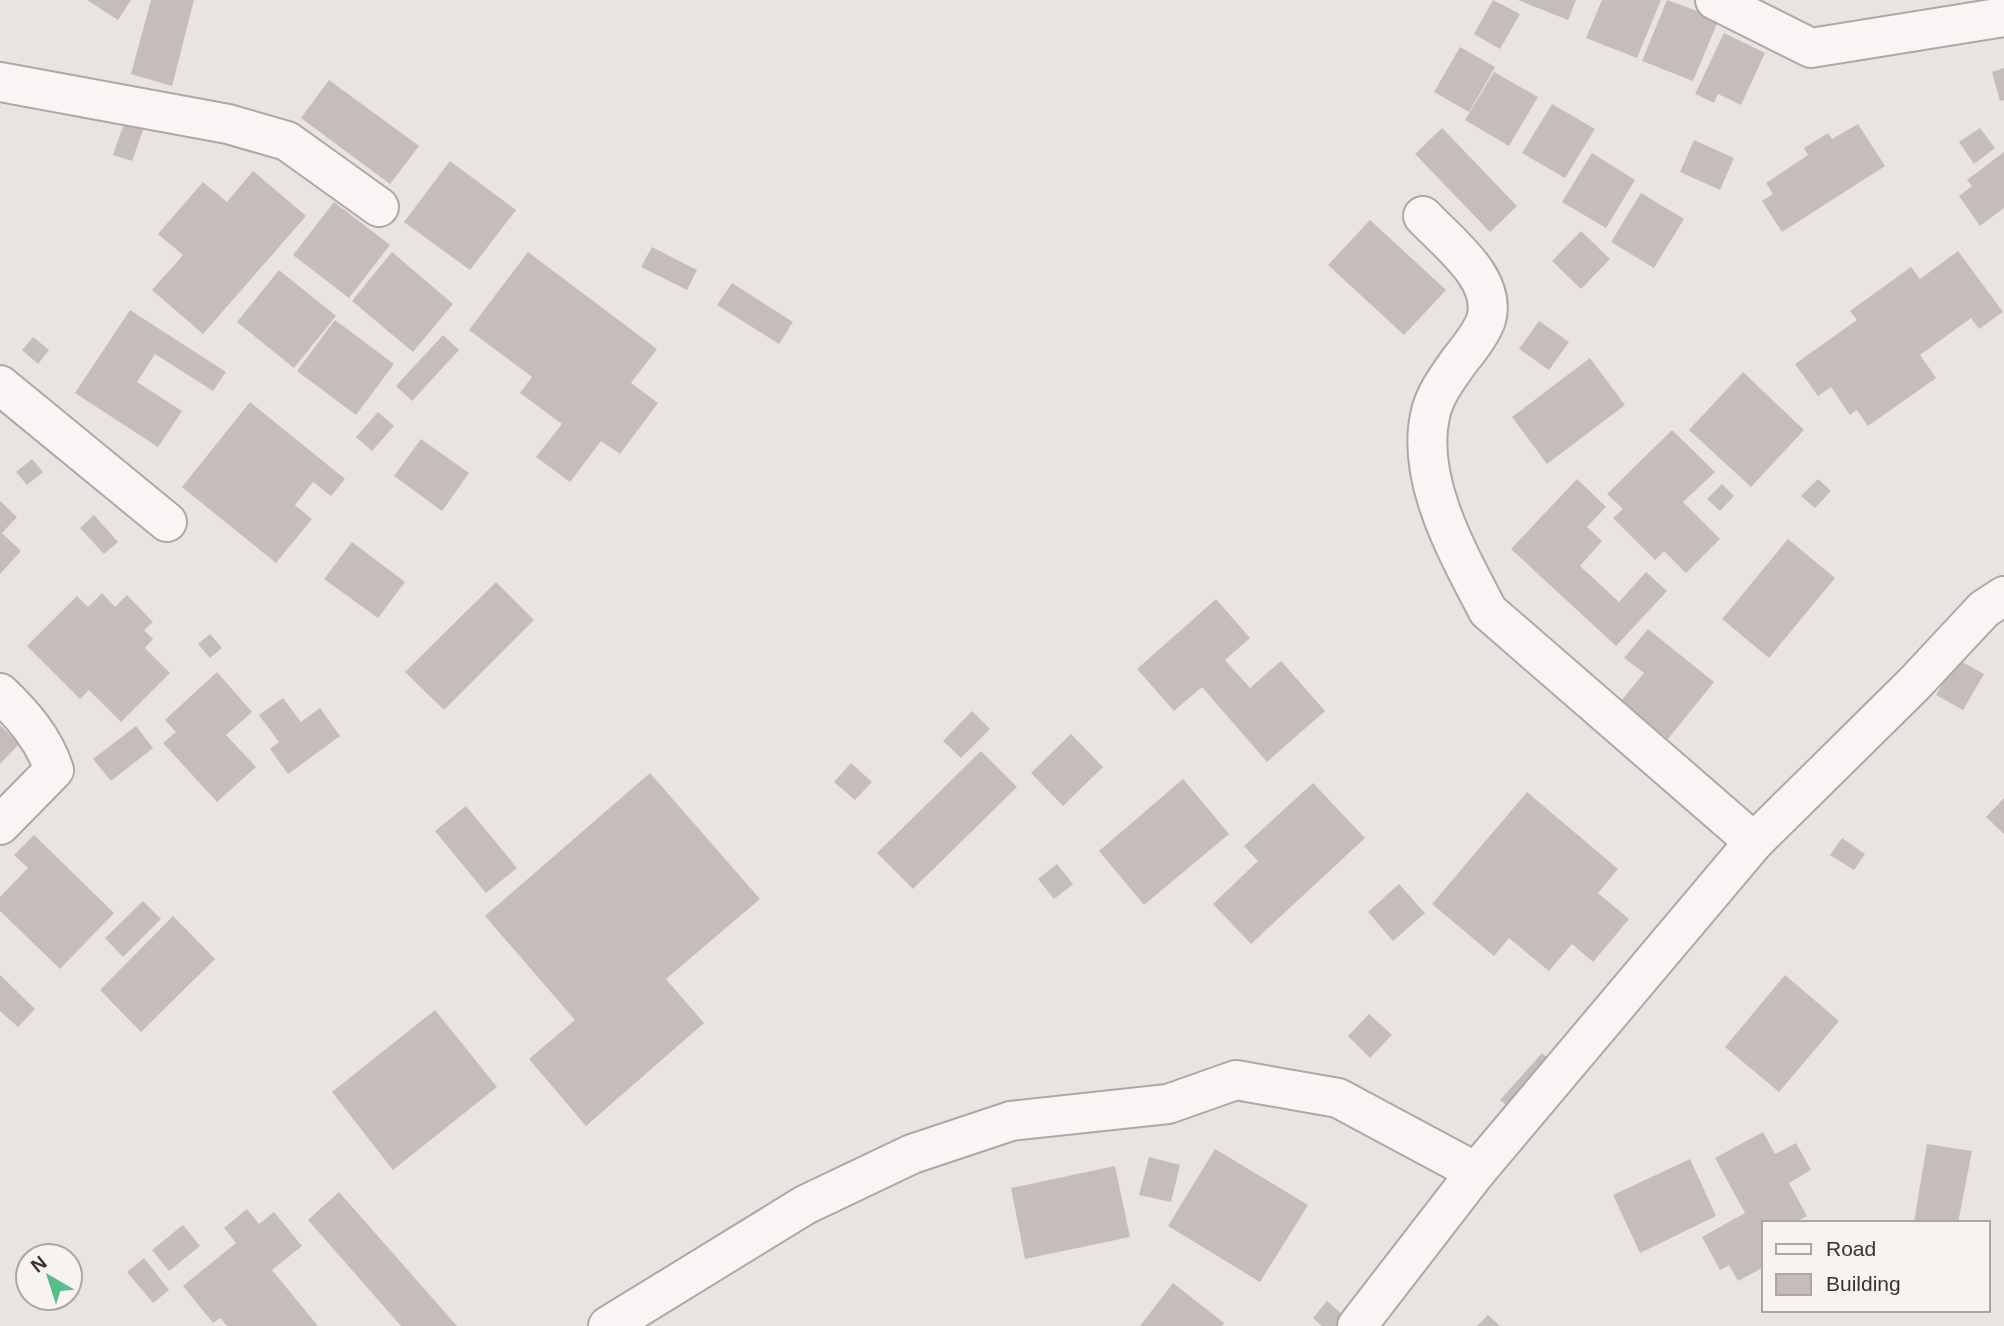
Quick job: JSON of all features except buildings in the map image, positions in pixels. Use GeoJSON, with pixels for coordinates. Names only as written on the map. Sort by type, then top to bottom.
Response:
{"type":"FeatureCollection","features":[{"type":"Feature","properties":{"kind":"street"},"geometry":{"type":"LineString","coordinates":[[1715,0],[1811,48],[2004,17]]}},
{"type":"Feature","properties":{"kind":"street"},"geometry":{"type":"LineString","coordinates":[[0,82],[203,119],[287,141],[379,207]]}},
{"type":"Feature","properties":{"kind":"street"},"geometry":{"type":"LineString","coordinates":[[1423,216],[1478,274],[1487,296],[1486,320],[1443,384],[1430,414],[1427,446],[1436,496],[1462,560],[1488,611],[1754,842]]}},
{"type":"Feature","properties":{"kind":"street"},"geometry":{"type":"LineString","coordinates":[[0,385],[167,522]]}},
{"type":"Feature","properties":{"kind":"street"},"geometry":{"type":"LineString","coordinates":[[1357,1326],[1476,1172],[1754,842],[1914,684],[1984,609],[2004,596]]}},
{"type":"Feature","properties":{"kind":"street"},"geometry":{"type":"LineString","coordinates":[[0,693],[22,715],[48,753],[54,770],[0,825]]}},
{"type":"Feature","properties":{"kind":"street"},"geometry":{"type":"LineString","coordinates":[[608,1326],[805,1205],[912,1154],[1011,1121],[1168,1104],[1236,1080],[1338,1098],[1476,1172]]}}]}
